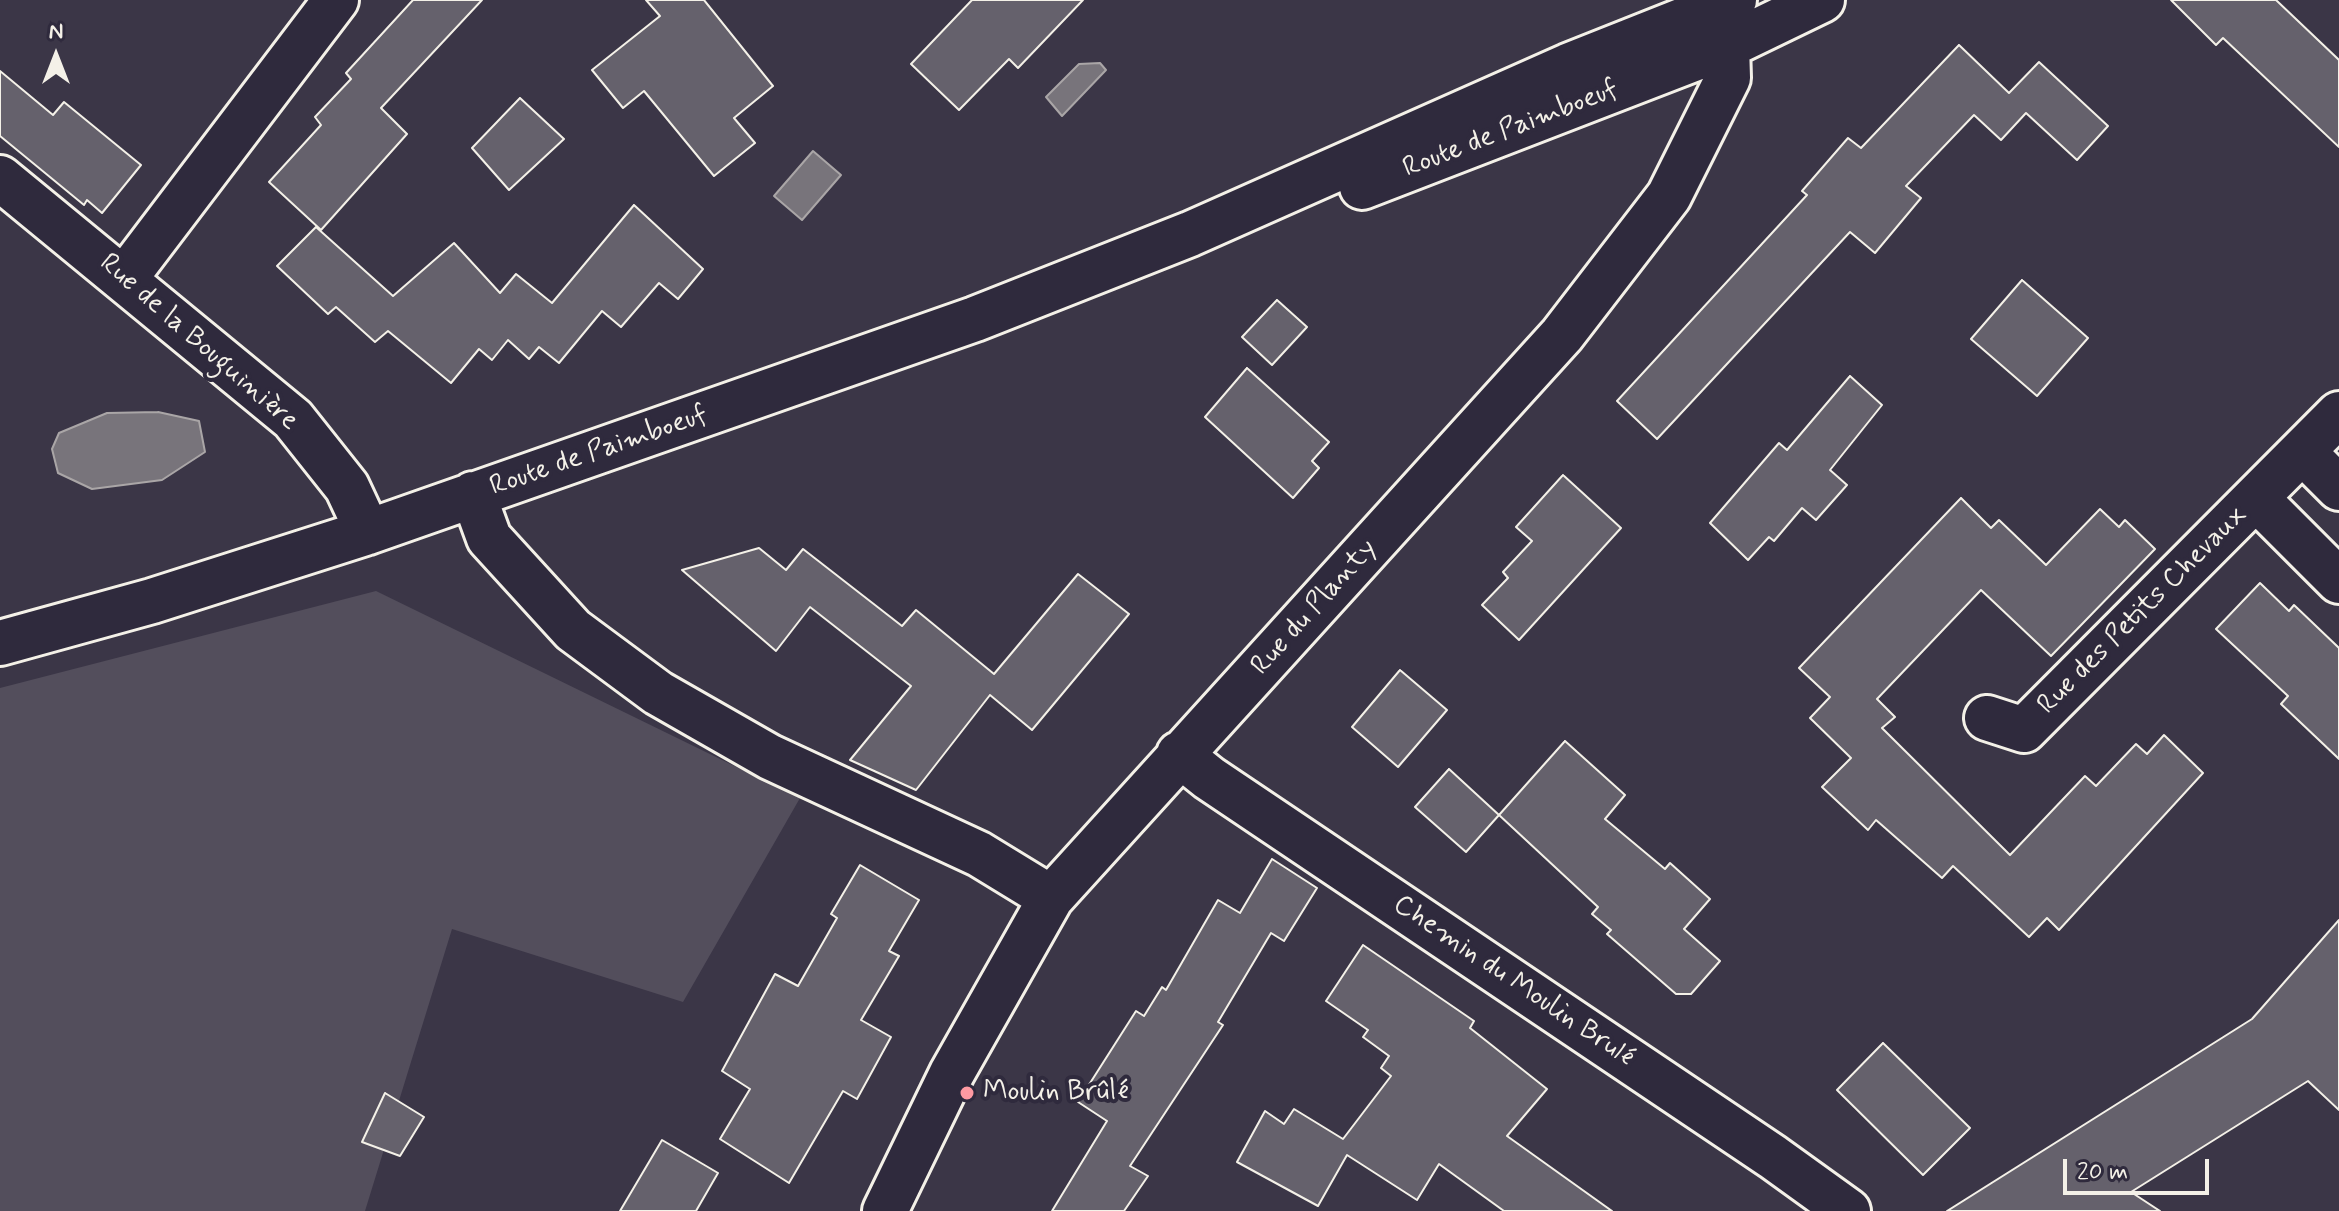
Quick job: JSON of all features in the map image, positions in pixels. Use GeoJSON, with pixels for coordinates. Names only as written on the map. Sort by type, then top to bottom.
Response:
{"type":"FeatureCollection","features":[{"type":"Feature","properties":{"kind":"street"},"geometry":{"type":"LineString","coordinates":[[125,278],[336,0]]}},
{"type":"Feature","properties":{"kind":"street","name":"Route de Paimboeuf"},"geometry":{"type":"LineString","coordinates":[[0,643],[152,601],[368,532],[975,319],[1190,234],[1568,66],[1725,19],[1822,0]]}},
{"type":"Feature","properties":{"kind":"street","name":"Rue du Planty"},"geometry":{"type":"LineString","coordinates":[[885,1211],[952,1073],[1051,898],[1545,354],[1623,260],[1669,196],[1728,78],[1725,19]]}},
{"type":"Feature","properties":{"kind":"street","name":"Rue de la Bouguinière"},"geometry":{"type":"LineString","coordinates":[[0,178],[293,419],[347,487],[368,532]]}},
{"type":"Feature","properties":{"kind":"street","name":"Rue des Petits Chevaux"},"geometry":{"type":"LineString","coordinates":[[1987,718],[2024,730],[2339,414]]}},
{"type":"Feature","properties":{"kind":"street"},"geometry":{"type":"LineString","coordinates":[[2303,452],[2339,488]]}},
{"type":"Feature","properties":{"kind":"street"},"geometry":{"type":"LineString","coordinates":[[473,494],[489,538],[573,630],[658,693],[770,757],[979,854],[1051,898]]}},
{"type":"Feature","properties":{"kind":"street","name":"Rue des Petits Chevaux"},"geometry":{"type":"LineString","coordinates":[[2256,498],[2339,581]]}},
{"type":"Feature","properties":{"kind":"street","name":"Chemin du Moulin Brulé"},"geometry":{"type":"LineString","coordinates":[[1179,754],[1209,778],[1848,1211]]}},
{"type":"Feature","properties":{"kind":"shaded area"},"geometry":{"type":"Polygon","coordinates":[[[1100,63],[1106,70],[1062,116],[1046,97],[1079,64],[1100,63]]]}},
{"type":"Feature","properties":{"kind":"shaded area"},"geometry":{"type":"Polygon","coordinates":[[[813,151],[841,175],[802,220],[774,196],[813,151]]]}},
{"type":"Feature","properties":{"kind":"shaded area"},"geometry":{"type":"Polygon","coordinates":[[[158,412],[199,421],[205,452],[162,480],[92,489],[58,473],[52,449],[59,433],[107,413],[158,412]]]}},
{"type":"Feature","properties":{"kind":"shaded area"},"geometry":{"type":"Polygon","coordinates":[[[376,591],[800,798],[683,1002],[452,929],[365,1211],[0,1211],[0,688],[376,591]]]}},
{"type":"Feature","properties":{"kind":"building"},"geometry":{"type":"Polygon","coordinates":[[[413,0],[482,0],[381,108],[407,134],[321,230],[269,182],[321,125],[315,117],[351,79],[346,73],[413,0]]]}},
{"type":"Feature","properties":{"kind":"building"},"geometry":{"type":"Polygon","coordinates":[[[646,0],[704,0],[773,86],[734,118],[755,143],[714,176],[644,91],[623,108],[592,70],[660,16],[646,0]]]}},
{"type":"Feature","properties":{"kind":"building"},"geometry":{"type":"Polygon","coordinates":[[[972,0],[1083,0],[1018,68],[1009,59],[959,110],[911,64],[972,0]]]}},
{"type":"Feature","properties":{"kind":"building"},"geometry":{"type":"Polygon","coordinates":[[[2171,0],[2276,0],[2339,60],[2339,147],[2223,38],[2216,45],[2171,0]]]}},
{"type":"Feature","properties":{"kind":"building"},"geometry":{"type":"Polygon","coordinates":[[[1959,45],[2009,93],[2039,62],[2108,126],[2077,160],[2026,113],[2001,140],[1974,115],[1906,186],[1921,198],[1875,253],[1850,232],[1657,439],[1617,401],[1807,195],[1802,191],[1848,138],[1861,148],[1959,45]]]}},
{"type":"Feature","properties":{"kind":"building"},"geometry":{"type":"Polygon","coordinates":[[[0,71],[53,115],[64,102],[141,165],[102,213],[87,200],[84,205],[0,136],[0,71]]]}},
{"type":"Feature","properties":{"kind":"building"},"geometry":{"type":"Polygon","coordinates":[[[520,98],[564,139],[509,190],[472,148],[520,98]]]}},
{"type":"Feature","properties":{"kind":"building"},"geometry":{"type":"Polygon","coordinates":[[[634,205],[703,269],[678,299],[659,283],[621,327],[602,311],[559,363],[539,347],[529,359],[508,340],[492,360],[479,349],[451,383],[388,331],[375,342],[336,307],[328,314],[277,266],[316,227],[393,296],[454,243],[500,293],[516,274],[552,303],[634,205]]]}},
{"type":"Feature","properties":{"kind":"building"},"geometry":{"type":"Polygon","coordinates":[[[2022,280],[2088,338],[2037,396],[1971,339],[2022,280]]]}},
{"type":"Feature","properties":{"kind":"building"},"geometry":{"type":"Polygon","coordinates":[[[1277,300],[1307,327],[1272,365],[1242,337],[1277,300]]]}},
{"type":"Feature","properties":{"kind":"building"},"geometry":{"type":"Polygon","coordinates":[[[1247,368],[1329,442],[1312,461],[1319,468],[1293,498],[1205,417],[1247,368]]]}},
{"type":"Feature","properties":{"kind":"building"},"geometry":{"type":"Polygon","coordinates":[[[1850,376],[1882,405],[1830,470],[1847,485],[1816,520],[1802,508],[1774,541],[1769,537],[1748,560],[1710,523],[1779,443],[1787,450],[1850,376]]]}},
{"type":"Feature","properties":{"kind":"building"},"geometry":{"type":"Polygon","coordinates":[[[1563,475],[1621,528],[1519,640],[1482,605],[1508,578],[1503,572],[1532,541],[1516,527],[1563,475]]]}},
{"type":"Feature","properties":{"kind":"building"},"geometry":{"type":"Polygon","coordinates":[[[1961,498],[1991,528],[1999,520],[2046,565],[2100,509],[2119,527],[2125,520],[2155,549],[2051,656],[1981,590],[1877,699],[1895,717],[1882,728],[2010,855],[2085,776],[2096,786],[2136,744],[2147,754],[2164,735],[2203,773],[2059,930],[2047,918],[2029,937],[1953,866],[1942,878],[1876,820],[1868,830],[1822,787],[1851,758],[1810,718],[1830,697],[1799,668],[1961,498]]]}},
{"type":"Feature","properties":{"kind":"building"},"geometry":{"type":"Polygon","coordinates":[[[759,548],[786,570],[803,549],[902,626],[916,610],[994,674],[1078,574],[1129,614],[1032,730],[990,695],[916,790],[850,760],[911,686],[810,607],[776,651],[682,570],[759,548]]]}},
{"type":"Feature","properties":{"kind":"building"},"geometry":{"type":"Polygon","coordinates":[[[2260,583],[2289,611],[2294,605],[2339,648],[2339,759],[2281,704],[2288,696],[2216,629],[2260,583]]]}},
{"type":"Feature","properties":{"kind":"building"},"geometry":{"type":"Polygon","coordinates":[[[1400,670],[1447,710],[1398,767],[1352,727],[1400,670]]]}},
{"type":"Feature","properties":{"kind":"building"},"geometry":{"type":"Polygon","coordinates":[[[1565,741],[1625,795],[1605,819],[1665,869],[1670,863],[1710,899],[1684,929],[1720,961],[1691,994],[1676,994],[1607,934],[1611,930],[1592,914],[1598,907],[1499,815],[1565,741]]]}},
{"type":"Feature","properties":{"kind":"building"},"geometry":{"type":"Polygon","coordinates":[[[1449,769],[1499,815],[1466,852],[1415,807],[1449,769]]]}},
{"type":"Feature","properties":{"kind":"building"},"geometry":{"type":"Polygon","coordinates":[[[1272,859],[1317,888],[1284,941],[1271,933],[1218,1022],[1223,1025],[1130,1166],[1148,1176],[1124,1211],[1052,1211],[1107,1121],[1078,1102],[1136,1011],[1144,1016],[1162,987],[1166,990],[1218,900],[1240,913],[1272,859]]]}},
{"type":"Feature","properties":{"kind":"building"},"geometry":{"type":"Polygon","coordinates":[[[860,865],[919,900],[889,951],[899,956],[861,1020],[891,1037],[857,1099],[843,1091],[789,1183],[720,1139],[750,1089],[722,1071],[775,974],[798,986],[837,918],[831,914],[860,865]]]}},
{"type":"Feature","properties":{"kind":"building"},"geometry":{"type":"Polygon","coordinates":[[[2339,920],[2339,1110],[2308,1081],[2131,1192],[2160,1211],[1947,1211],[2252,1019],[2339,920]]]}},
{"type":"Feature","properties":{"kind":"building"},"geometry":{"type":"Polygon","coordinates":[[[1363,945],[1474,1021],[1470,1028],[1547,1089],[1507,1136],[1612,1211],[1504,1211],[1439,1164],[1417,1200],[1347,1155],[1318,1206],[1237,1162],[1265,1111],[1284,1124],[1294,1109],[1343,1139],[1391,1076],[1381,1068],[1389,1056],[1363,1037],[1368,1030],[1326,1001],[1363,945]]]}},
{"type":"Feature","properties":{"kind":"building"},"geometry":{"type":"Polygon","coordinates":[[[1883,1043],[1970,1128],[1923,1175],[1837,1090],[1883,1043]]]}},
{"type":"Feature","properties":{"kind":"building"},"geometry":{"type":"Polygon","coordinates":[[[385,1093],[424,1117],[400,1156],[362,1142],[385,1093]]]}},
{"type":"Feature","properties":{"kind":"building"},"geometry":{"type":"Polygon","coordinates":[[[662,1140],[718,1173],[696,1211],[620,1211],[662,1140]]]}},
{"type":"Feature","properties":{"kind":"place","name":"Moulin Brûlé"},"geometry":{"type":"Point","coordinates":[967,1093]}}]}
